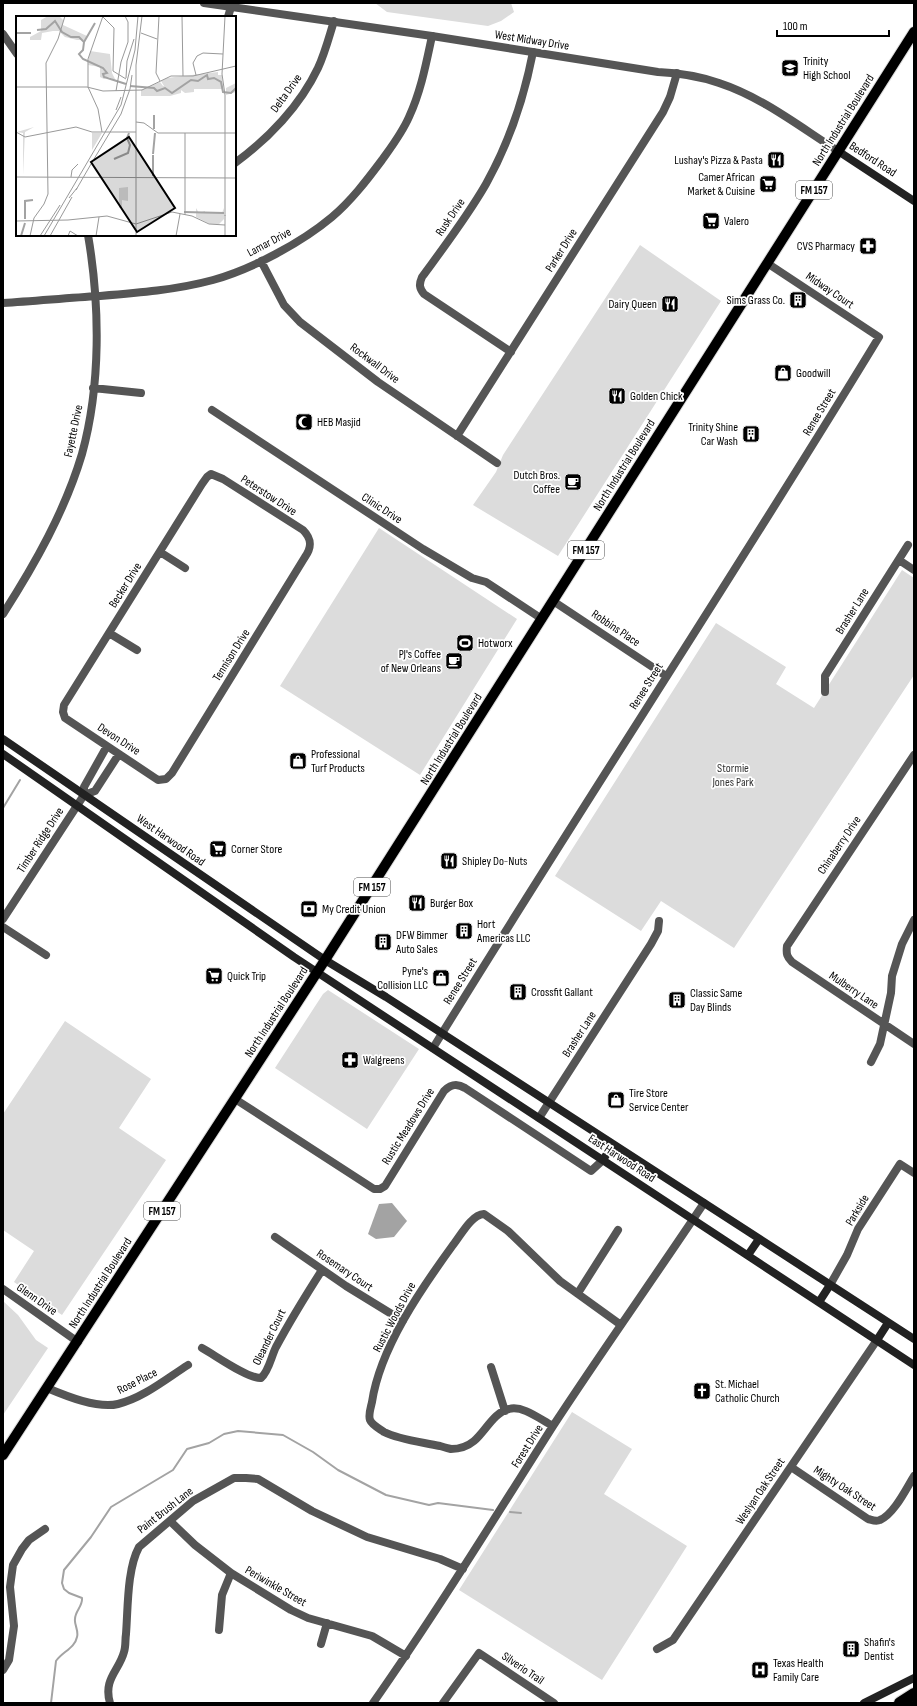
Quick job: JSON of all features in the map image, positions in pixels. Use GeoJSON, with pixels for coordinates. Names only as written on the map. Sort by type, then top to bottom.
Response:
{"type":"FeatureCollection","features":[{"type":"Feature","properties":{"kind":"highway"},"geometry":{"type":"LineString","coordinates":[[900,1703],[914,1694]]}},
{"type":"Feature","properties":{"kind":"main road","name":"North Industrial Boulevard"},"geometry":{"type":"LineString","coordinates":[[3,1456],[318,972],[914,32]]}},
{"type":"Feature","properties":{"kind":"main road","name":"Bedford Road"},"geometry":{"type":"LineString","coordinates":[[838,151],[914,201]]}},
{"type":"Feature","properties":{"kind":"main road","name":"West Harwood Road"},"geometry":{"type":"LineString","coordinates":[[3,739],[325,960]]}},
{"type":"Feature","properties":{"kind":"main road","name":"West Harwood Road"},"geometry":{"type":"LineString","coordinates":[[3,754],[318,972]]}},
{"type":"Feature","properties":{"kind":"main road"},"geometry":{"type":"LineString","coordinates":[[210,898],[219,888]]}},
{"type":"Feature","properties":{"kind":"main road","name":"East Harwood Road"},"geometry":{"type":"LineString","coordinates":[[325,960],[442,1033],[914,1339]]}},
{"type":"Feature","properties":{"kind":"main road","name":"East Harwood Road"},"geometry":{"type":"LineString","coordinates":[[318,972],[914,1365]]}},
{"type":"Feature","properties":{"kind":"main road"},"geometry":{"type":"LineString","coordinates":[[603,1160],[613,1144]]}},
{"type":"Feature","properties":{"kind":"main road"},"geometry":{"type":"LineString","coordinates":[[748,1255],[759,1239]]}},
{"type":"Feature","properties":{"kind":"main road"},"geometry":{"type":"LineString","coordinates":[[819,1302],[830,1285]]}},
{"type":"Feature","properties":{"kind":"main road"},"geometry":{"type":"LineString","coordinates":[[877,1340],[888,1322]]}},
{"type":"Feature","properties":{"kind":"main road"},"geometry":{"type":"LineString","coordinates":[[864,1703],[914,1678]]}},
{"type":"Feature","properties":{"kind":"street","name":"West Midway Drive"},"geometry":{"type":"LineString","coordinates":[[204,3],[334,21],[658,72],[677,73],[719,83],[761,102],[838,151]]}},
{"type":"Feature","properties":{"kind":"street"},"geometry":{"type":"LineString","coordinates":[[228,16],[231,6]]}},
{"type":"Feature","properties":{"kind":"street","name":"Delta Drive"},"geometry":{"type":"LineString","coordinates":[[236,162],[278,125],[297,101],[318,68],[334,21]]}},
{"type":"Feature","properties":{"kind":"street"},"geometry":{"type":"LineString","coordinates":[[3,34],[16,53]]}},
{"type":"Feature","properties":{"kind":"street","name":"Lamar Drive"},"geometry":{"type":"LineString","coordinates":[[3,303],[160,291],[212,280],[238,272],[289,247],[332,217],[346,204],[398,138],[409,118],[425,72],[432,36]]}},
{"type":"Feature","properties":{"kind":"street","name":"Rusk Drive"},"geometry":{"type":"LineString","coordinates":[[511,352],[424,294],[421,290],[420,283],[422,277],[459,227],[486,184],[500,157],[523,97],[532,52]]}},
{"type":"Feature","properties":{"kind":"street","name":"Parker Drive"},"geometry":{"type":"LineString","coordinates":[[457,436],[663,112],[670,97],[677,73]]}},
{"type":"Feature","properties":{"kind":"street","name":"Fayette Drive"},"geometry":{"type":"LineString","coordinates":[[3,614],[34,563],[71,486],[82,454],[93,388],[97,323],[96,296],[88,236]]}},
{"type":"Feature","properties":{"kind":"street","name":"Rockwall Drive"},"geometry":{"type":"LineString","coordinates":[[261,261],[284,305],[300,322],[378,382],[497,463]]}},
{"type":"Feature","properties":{"kind":"street","name":"Midway Court"},"geometry":{"type":"LineString","coordinates":[[767,263],[878,337]]}},
{"type":"Feature","properties":{"kind":"street","name":"Renee Street"},"geometry":{"type":"LineString","coordinates":[[433,1048],[666,676],[794,476],[878,337]]}},
{"type":"Feature","properties":{"kind":"street"},"geometry":{"type":"LineString","coordinates":[[93,388],[141,393]]}},
{"type":"Feature","properties":{"kind":"street","name":"Clinic Drive"},"geometry":{"type":"LineString","coordinates":[[212,410],[423,549],[472,578],[486,582],[542,619]]}},
{"type":"Feature","properties":{"kind":"street","name":"Peterstow Drive"},"geometry":{"type":"LineString","coordinates":[[211,474],[223,479],[302,530],[308,535],[310,540]]}},
{"type":"Feature","properties":{"kind":"street","name":"Becker Drive"},"geometry":{"type":"LineString","coordinates":[[63,712],[64,705],[207,476],[211,474]]}},
{"type":"Feature","properties":{"kind":"street","name":"Tennison Drive"},"geometry":{"type":"LineString","coordinates":[[166,780],[172,773],[305,558],[310,546],[310,540]]}},
{"type":"Feature","properties":{"kind":"street","name":"Brasher Lane"},"geometry":{"type":"LineString","coordinates":[[825,692],[825,676],[908,545]]}},
{"type":"Feature","properties":{"kind":"street"},"geometry":{"type":"LineString","coordinates":[[160,552],[185,568]]}},
{"type":"Feature","properties":{"kind":"street"},"geometry":{"type":"LineString","coordinates":[[899,560],[914,570]]}},
{"type":"Feature","properties":{"kind":"street","name":"Robbins Place"},"geometry":{"type":"LineString","coordinates":[[554,601],[666,676]]}},
{"type":"Feature","properties":{"kind":"street"},"geometry":{"type":"LineString","coordinates":[[109,633],[137,650]]}},
{"type":"Feature","properties":{"kind":"street","name":"Devon Drive"},"geometry":{"type":"LineString","coordinates":[[63,712],[65,718],[158,780],[166,780]]}},
{"type":"Feature","properties":{"kind":"street"},"geometry":{"type":"LineString","coordinates":[[107,746],[84,786],[84,795],[95,791],[119,754]]}},
{"type":"Feature","properties":{"kind":"street","name":"Chinaberry Drive"},"geometry":{"type":"LineString","coordinates":[[786,951],[787,946],[821,893],[914,755]]}},
{"type":"Feature","properties":{"kind":"street","name":"Timber Ridge Drive"},"geometry":{"type":"LineString","coordinates":[[3,919],[84,795]]}},
{"type":"Feature","properties":{"kind":"street","name":"Brasher Lane"},"geometry":{"type":"LineString","coordinates":[[539,1118],[651,944],[658,931],[659,921]]}},
{"type":"Feature","properties":{"kind":"street"},"geometry":{"type":"LineString","coordinates":[[872,1062],[880,1044],[891,993],[892,976],[902,944],[913,924]]}},
{"type":"Feature","properties":{"kind":"street"},"geometry":{"type":"LineString","coordinates":[[3,928],[46,955]]}},
{"type":"Feature","properties":{"kind":"street","name":"Mulberry Lane"},"geometry":{"type":"LineString","coordinates":[[786,951],[787,957],[792,962],[914,1044]]}},
{"type":"Feature","properties":{"kind":"street","name":"Rustic Meadows Drive"},"geometry":{"type":"LineString","coordinates":[[235,1099],[374,1189],[380,1189],[385,1186],[444,1091],[454,1084],[465,1088],[591,1171],[603,1160]]}},
{"type":"Feature","properties":{"kind":"street","name":"Parkside"},"geometry":{"type":"LineString","coordinates":[[830,1285],[847,1255],[858,1229],[900,1164],[914,1172]]}},
{"type":"Feature","properties":{"kind":"street","name":"Forest Drive"},"geometry":{"type":"LineString","coordinates":[[373,1703],[463,1569],[553,1426],[704,1203]]}},
{"type":"Feature","properties":{"kind":"street","name":"Rustic Woods Drive"},"geometry":{"type":"LineString","coordinates":[[505,1411],[495,1417],[474,1441],[463,1447],[452,1449],[393,1435],[373,1424],[370,1420],[372,1396],[381,1368],[403,1322],[432,1274],[472,1221],[480,1214],[484,1214],[496,1222],[560,1281],[621,1325]]}},
{"type":"Feature","properties":{"kind":"street"},"geometry":{"type":"LineString","coordinates":[[578,1293],[618,1230]]}},
{"type":"Feature","properties":{"kind":"street","name":"Rosemary Court"},"geometry":{"type":"LineString","coordinates":[[275,1237],[322,1270],[403,1322]]}},
{"type":"Feature","properties":{"kind":"street","name":"Oleander Court"},"geometry":{"type":"LineString","coordinates":[[202,1348],[243,1372],[256,1378],[261,1378],[266,1372],[270,1358],[294,1313],[322,1270]]}},
{"type":"Feature","properties":{"kind":"street","name":"Glenn Drive"},"geometry":{"type":"LineString","coordinates":[[3,1289],[78,1342]]}},
{"type":"Feature","properties":{"kind":"street","name":"Weslyan Oak Street"},"geometry":{"type":"LineString","coordinates":[[658,1649],[673,1640],[877,1340]]}},
{"type":"Feature","properties":{"kind":"street","name":"Rose Place"},"geometry":{"type":"LineString","coordinates":[[47,1388],[66,1396],[100,1404],[118,1404],[144,1393],[188,1365]]}},
{"type":"Feature","properties":{"kind":"street"},"geometry":{"type":"LineString","coordinates":[[491,1366],[505,1411],[509,1409],[522,1410],[553,1426]]}},
{"type":"Feature","properties":{"kind":"street","name":"Mighty Oak Street"},"geometry":{"type":"LineString","coordinates":[[791,1467],[868,1519],[874,1521],[879,1521],[890,1513],[914,1476]]}},
{"type":"Feature","properties":{"kind":"street","name":"Paint Brush Lane"},"geometry":{"type":"LineString","coordinates":[[110,1703],[108,1694],[111,1677],[124,1653],[131,1577],[136,1552],[145,1540],[193,1501],[234,1478],[258,1479],[312,1511],[348,1529],[398,1548],[440,1559],[463,1569]]}},
{"type":"Feature","properties":{"kind":"street","name":"Periwinkle Street"},"geometry":{"type":"LineString","coordinates":[[170,1521],[195,1545],[231,1573],[291,1610],[308,1618],[372,1636],[406,1656]]}},
{"type":"Feature","properties":{"kind":"street"},"geometry":{"type":"LineString","coordinates":[[3,1670],[9,1660],[14,1626],[10,1587],[13,1565],[29,1540],[45,1529]]}},
{"type":"Feature","properties":{"kind":"street"},"geometry":{"type":"LineString","coordinates":[[219,1630],[222,1596],[231,1573]]}},
{"type":"Feature","properties":{"kind":"street"},"geometry":{"type":"LineString","coordinates":[[322,1644],[327,1623]]}},
{"type":"Feature","properties":{"kind":"street","name":"Silverio Trail"},"geometry":{"type":"LineString","coordinates":[[443,1703],[479,1654],[550,1702]]}},
{"type":"Feature","properties":{"kind":"green space"},"geometry":{"type":"Polygon","coordinates":[[[375,3],[511,3],[514,12],[501,21],[488,26],[387,12],[375,3]]]}},
{"type":"Feature","properties":{"kind":"green space"},"geometry":{"type":"Polygon","coordinates":[[[640,245],[721,301],[558,556],[473,505],[496,472],[503,455],[640,245]]]}},
{"type":"Feature","properties":{"kind":"green space"},"geometry":{"type":"Polygon","coordinates":[[[379,528],[517,619],[420,775],[280,686],[379,528]]]}},
{"type":"Feature","properties":{"kind":"green space","name":"Stormie Jones Park"},"geometry":{"type":"Polygon","coordinates":[[[902,570],[914,578],[914,675],[734,948],[661,901],[641,931],[555,876],[716,623],[786,667],[776,684],[814,708],[902,570]]]}},
{"type":"Feature","properties":{"kind":"green space"},"geometry":{"type":"Polygon","coordinates":[[[328,990],[419,1049],[367,1129],[275,1068],[323,994],[328,990]]]}},
{"type":"Feature","properties":{"kind":"green space"},"geometry":{"type":"Polygon","coordinates":[[[65,1021],[151,1079],[119,1128],[166,1160],[62,1315],[14,1282],[34,1251],[3,1230],[3,1114],[65,1021]]]}},
{"type":"Feature","properties":{"kind":"green space"},"geometry":{"type":"Polygon","coordinates":[[[3,1301],[18,1315],[36,1340],[48,1348],[3,1415],[3,1301]]]}},
{"type":"Feature","properties":{"kind":"green space"},"geometry":{"type":"Polygon","coordinates":[[[572,1412],[632,1449],[604,1494],[687,1546],[602,1680],[459,1590],[572,1412]]]}},
{"type":"Feature","properties":{"kind":"shaded area"},"geometry":{"type":"Polygon","coordinates":[[[392,1203],[407,1221],[394,1237],[376,1239],[368,1234],[379,1204],[392,1203]]]}},
{"type":"Feature","properties":{"kind":"waterway"},"geometry":{"type":"LineString","coordinates":[[3,808],[20,780]]}},
{"type":"Feature","properties":{"kind":"waterway"},"geometry":{"type":"LineString","coordinates":[[51,1703],[56,1661],[76,1641],[77,1630],[75,1616],[82,1601],[82,1598],[69,1593],[64,1589],[62,1583],[64,1570],[91,1537],[111,1507],[173,1470],[187,1449],[209,1443],[224,1434],[238,1431],[283,1435],[313,1452],[338,1470],[386,1495],[429,1505],[438,1503],[493,1510]]}},
{"type":"Feature","properties":{"kind":"waterway"},"geometry":{"type":"LineString","coordinates":[[510,1512],[521,1513]]}},
{"type":"Feature","properties":{"kind":"place","name":"Trinity High School"},"geometry":{"type":"Point","coordinates":[790,68]}},
{"type":"Feature","properties":{"kind":"place","name":"Lushay's Pizza & Pasta"},"geometry":{"type":"Point","coordinates":[776,160]}},
{"type":"Feature","properties":{"kind":"place","name":"Camer African Market & Cuisine"},"geometry":{"type":"Point","coordinates":[768,184]}},
{"type":"Feature","properties":{"kind":"place","name":"Valero"},"geometry":{"type":"Point","coordinates":[711,221]}},
{"type":"Feature","properties":{"kind":"place","name":"CVS Pharmacy"},"geometry":{"type":"Point","coordinates":[868,246]}},
{"type":"Feature","properties":{"kind":"place","name":"Sims Grass Co."},"geometry":{"type":"Point","coordinates":[798,300]}},
{"type":"Feature","properties":{"kind":"place","name":"Dairy Queen"},"geometry":{"type":"Point","coordinates":[670,304]}},
{"type":"Feature","properties":{"kind":"place","name":"Goodwill"},"geometry":{"type":"Point","coordinates":[783,373]}},
{"type":"Feature","properties":{"kind":"place","name":"Golden Chick"},"geometry":{"type":"Point","coordinates":[617,396]}},
{"type":"Feature","properties":{"kind":"place","name":"HEB Masjid"},"geometry":{"type":"Point","coordinates":[304,422]}},
{"type":"Feature","properties":{"kind":"place","name":"Trinity Shine Car Wash"},"geometry":{"type":"Point","coordinates":[751,434]}},
{"type":"Feature","properties":{"kind":"place","name":"Dutch Bros. Coffee"},"geometry":{"type":"Point","coordinates":[573,482]}},
{"type":"Feature","properties":{"kind":"place","name":"Hotworx"},"geometry":{"type":"Point","coordinates":[465,643]}},
{"type":"Feature","properties":{"kind":"place","name":"PJ's Coffee of New Orleans"},"geometry":{"type":"Point","coordinates":[454,661]}},
{"type":"Feature","properties":{"kind":"place","name":"Professional Turf Products"},"geometry":{"type":"Point","coordinates":[298,761]}},
{"type":"Feature","properties":{"kind":"place","name":"Corner Store"},"geometry":{"type":"Point","coordinates":[218,849]}},
{"type":"Feature","properties":{"kind":"place","name":"Shipley Do-Nuts"},"geometry":{"type":"Point","coordinates":[449,861]}},
{"type":"Feature","properties":{"kind":"place","name":"Burger Box"},"geometry":{"type":"Point","coordinates":[417,903]}},
{"type":"Feature","properties":{"kind":"place","name":"My Credit Union"},"geometry":{"type":"Point","coordinates":[309,909]}},
{"type":"Feature","properties":{"kind":"place","name":"Hort Americas LLC"},"geometry":{"type":"Point","coordinates":[464,931]}},
{"type":"Feature","properties":{"kind":"place","name":"DFW Bimmer Auto Sales"},"geometry":{"type":"Point","coordinates":[383,942]}},
{"type":"Feature","properties":{"kind":"place","name":"Quick Trip"},"geometry":{"type":"Point","coordinates":[214,976]}},
{"type":"Feature","properties":{"kind":"place","name":"Pyne's Collision LLC"},"geometry":{"type":"Point","coordinates":[441,978]}},
{"type":"Feature","properties":{"kind":"place","name":"Crossfit Gallant"},"geometry":{"type":"Point","coordinates":[518,992]}},
{"type":"Feature","properties":{"kind":"place","name":"Classic Same Day Blinds"},"geometry":{"type":"Point","coordinates":[677,1000]}},
{"type":"Feature","properties":{"kind":"place","name":"Walgreens"},"geometry":{"type":"Point","coordinates":[350,1060]}},
{"type":"Feature","properties":{"kind":"place","name":"Tire Store Service Center"},"geometry":{"type":"Point","coordinates":[616,1100]}},
{"type":"Feature","properties":{"kind":"place","name":"St. Michael Catholic Church"},"geometry":{"type":"Point","coordinates":[702,1391]}},
{"type":"Feature","properties":{"kind":"place","name":"Shafin's Dentist"},"geometry":{"type":"Point","coordinates":[851,1649]}},
{"type":"Feature","properties":{"kind":"place","name":"Texas Health Family Care"},"geometry":{"type":"Point","coordinates":[760,1670]}}]}
